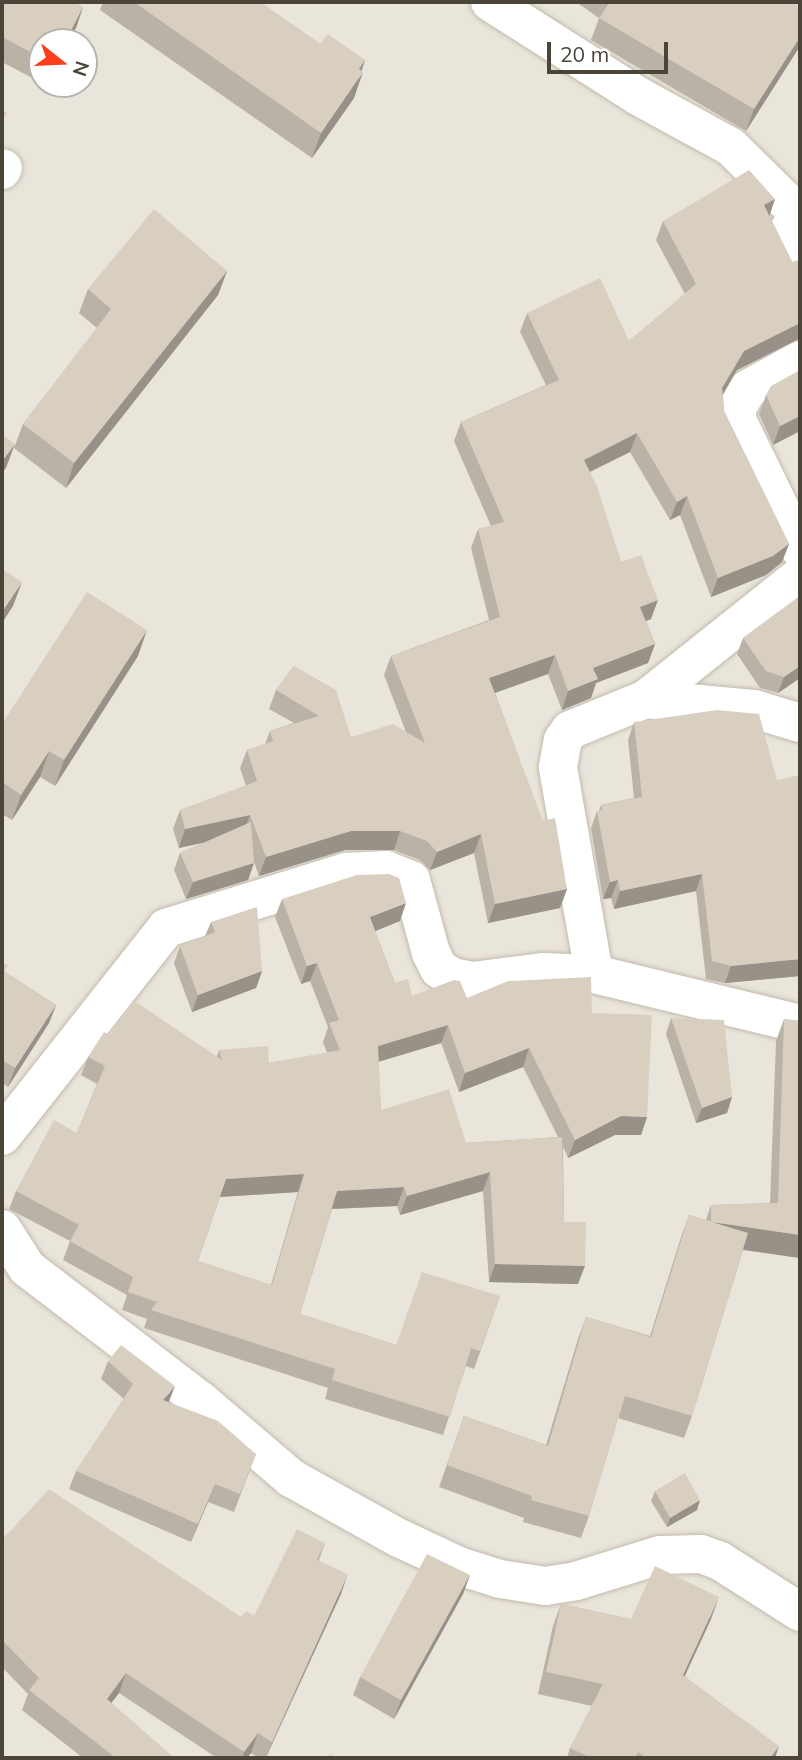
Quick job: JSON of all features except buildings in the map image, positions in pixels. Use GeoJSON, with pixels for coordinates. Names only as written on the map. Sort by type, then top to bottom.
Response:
{"type":"FeatureCollection","features":[{"type":"Feature","properties":{"kind":"street"},"geometry":{"type":"LineString","coordinates":[[490,2],[638,96],[731,147],[800,216],[790,228],[790,239],[800,256]]}},
{"type":"Feature","properties":{"kind":"street"},"geometry":{"type":"LineString","coordinates":[[800,360],[748,388],[737,408],[737,420],[800,549]]}},
{"type":"Feature","properties":{"kind":"street"},"geometry":{"type":"LineString","coordinates":[[594,974],[558,767],[560,749],[570,730],[646,699],[800,576]]}},
{"type":"Feature","properties":{"kind":"street"},"geometry":{"type":"LineString","coordinates":[[646,699],[754,709],[800,723]]}},
{"type":"Feature","properties":{"kind":"street"},"geometry":{"type":"LineString","coordinates":[[2,1136],[65,1061],[111,995],[166,928],[346,872],[386,870],[411,880],[431,953],[439,969],[453,977],[472,981],[544,972],[594,974],[800,1024]]}},
{"type":"Feature","properties":{"kind":"street"},"geometry":{"type":"LineString","coordinates":[[2,1228],[27,1268],[201,1401],[291,1478],[399,1538],[479,1573],[545,1586],[576,1581],[660,1555],[701,1554],[720,1561],[800,1612]]}},
{"type":"Feature","properties":{"kind":"shaded area"},"geometry":{"type":"Polygon","coordinates":[[[2,2],[800,2],[800,1758],[2,1758],[2,2]]]}}]}
